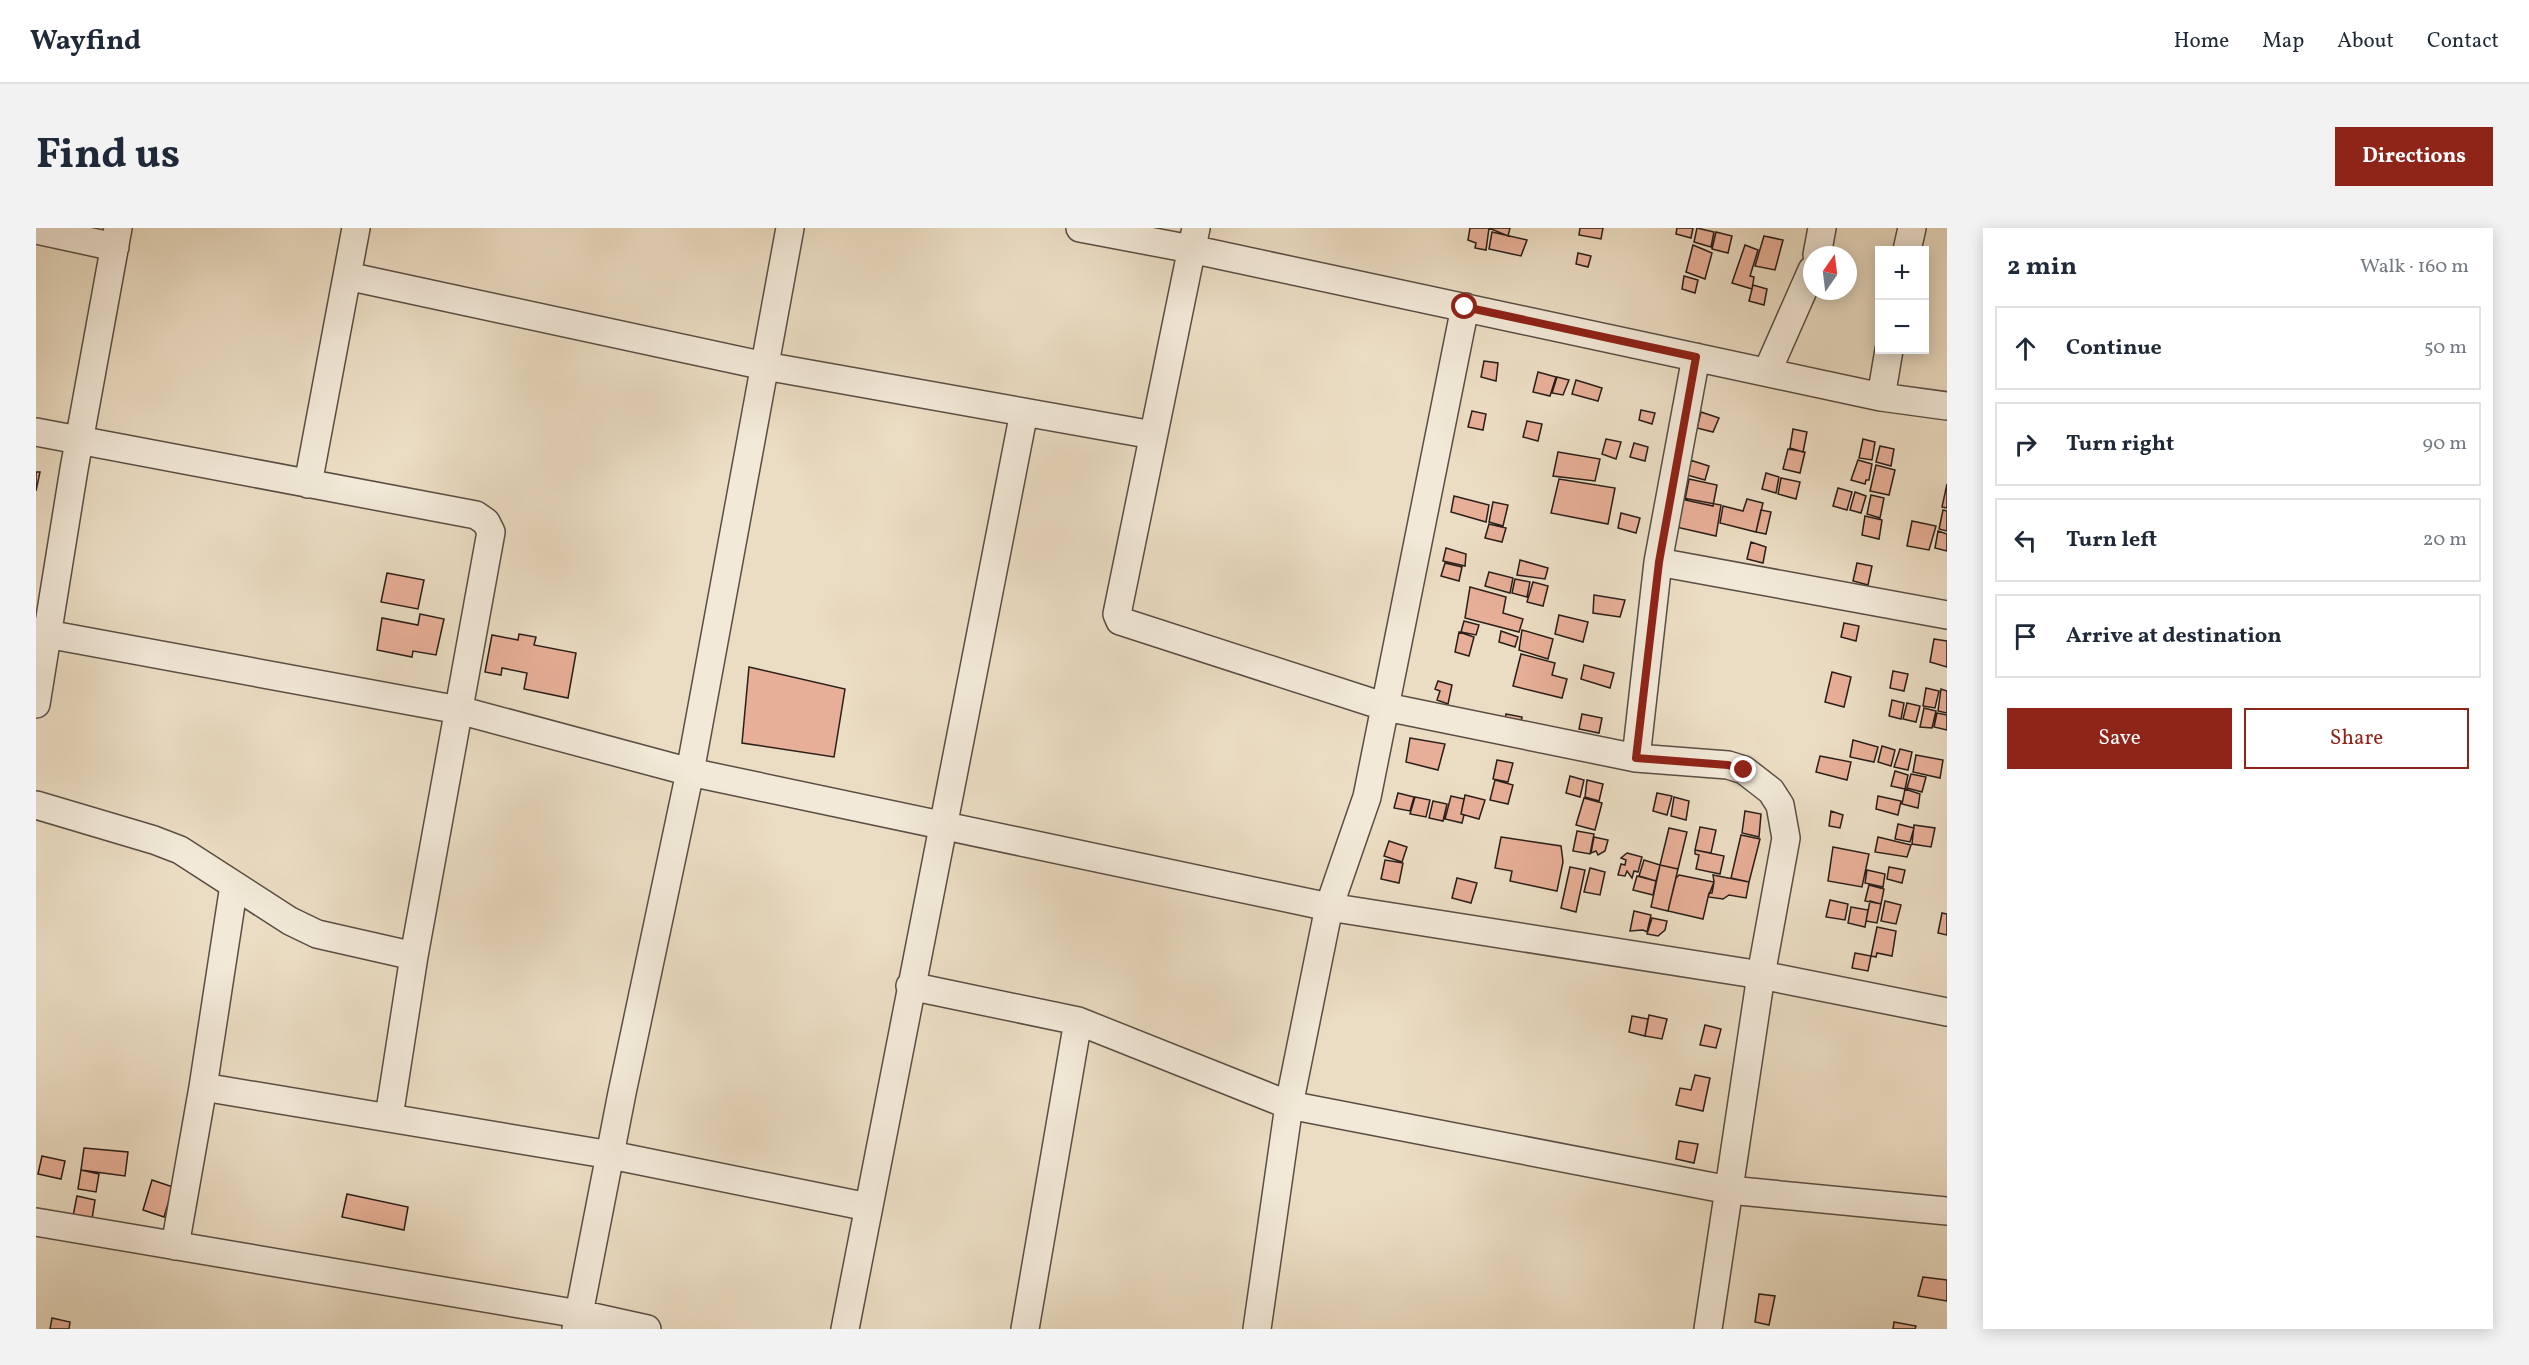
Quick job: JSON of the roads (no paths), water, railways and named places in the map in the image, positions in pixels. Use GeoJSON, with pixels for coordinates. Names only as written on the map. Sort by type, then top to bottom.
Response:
{"type":"FeatureCollection","features":[{"type":"Feature","properties":{"kind":"street"},"geometry":{"type":"LineString","coordinates":[[308,484],[356,228]]}},
{"type":"Feature","properties":{"kind":"street"},"geometry":{"type":"LineString","coordinates":[[578,1322],[690,772],[790,228]]}},
{"type":"Feature","properties":{"kind":"street"},"geometry":{"type":"LineString","coordinates":[[1080,228],[1193,238],[1465,307],[1881,397],[1947,406]]}},
{"type":"Feature","properties":{"kind":"street"},"geometry":{"type":"LineString","coordinates":[[1819,246],[1822,228]]}},
{"type":"Feature","properties":{"kind":"street"},"geometry":{"type":"LineString","coordinates":[[1908,246],[1912,228]]}},
{"type":"Feature","properties":{"kind":"street"},"geometry":{"type":"LineString","coordinates":[[36,230],[116,237],[42,633],[36,704]]}},
{"type":"Feature","properties":{"kind":"street"},"geometry":{"type":"LineString","coordinates":[[1193,238],[1117,614],[1120,621],[1386,707],[1636,758],[1728,765],[1744,770],[1771,791],[1780,805],[1785,821],[1786,838],[1761,975],[1708,1329]]}},
{"type":"Feature","properties":{"kind":"street"},"geometry":{"type":"LineString","coordinates":[[347,276],[765,366],[1153,435]]}},
{"type":"Feature","properties":{"kind":"street"},"geometry":{"type":"LineString","coordinates":[[1767,372],[1803,290]]}},
{"type":"Feature","properties":{"kind":"street"},"geometry":{"type":"LineString","coordinates":[[1257,1329],[1289,1105],[1329,907],[1367,797],[1465,307]]}},
{"type":"Feature","properties":{"kind":"street"},"geometry":{"type":"LineString","coordinates":[[1881,397],[1888,354]]}},
{"type":"Feature","properties":{"kind":"street"},"geometry":{"type":"LineString","coordinates":[[1636,758],[1659,562],[1696,357]]}},
{"type":"Feature","properties":{"kind":"street"},"geometry":{"type":"LineString","coordinates":[[845,1329],[1024,412]]}},
{"type":"Feature","properties":{"kind":"street"},"geometry":{"type":"LineString","coordinates":[[36,432],[476,515],[486,522],[491,532],[414,956],[389,1117]]}},
{"type":"Feature","properties":{"kind":"street"},"geometry":{"type":"LineString","coordinates":[[1659,562],[1947,615]]}},
{"type":"Feature","properties":{"kind":"street"},"geometry":{"type":"LineString","coordinates":[[42,633],[459,710],[690,772],[1329,907],[1761,975],[1947,1012]]}},
{"type":"Feature","properties":{"kind":"street"},"geometry":{"type":"LineString","coordinates":[[36,805],[180,850],[290,921],[317,934],[414,956]]}},
{"type":"Feature","properties":{"kind":"street"},"geometry":{"type":"LineString","coordinates":[[175,1246],[203,1087],[234,885]]}},
{"type":"Feature","properties":{"kind":"street"},"geometry":{"type":"LineString","coordinates":[[910,987],[1078,1021],[1289,1105],[1729,1190],[1947,1211]]}},
{"type":"Feature","properties":{"kind":"street"},"geometry":{"type":"LineString","coordinates":[[1025,1329],[1078,1021]]}},
{"type":"Feature","properties":{"kind":"street"},"geometry":{"type":"LineString","coordinates":[[203,1087],[611,1155],[868,1206]]}},
{"type":"Feature","properties":{"kind":"street"},"geometry":{"type":"LineString","coordinates":[[36,1222],[578,1322],[647,1329]]}}]}
